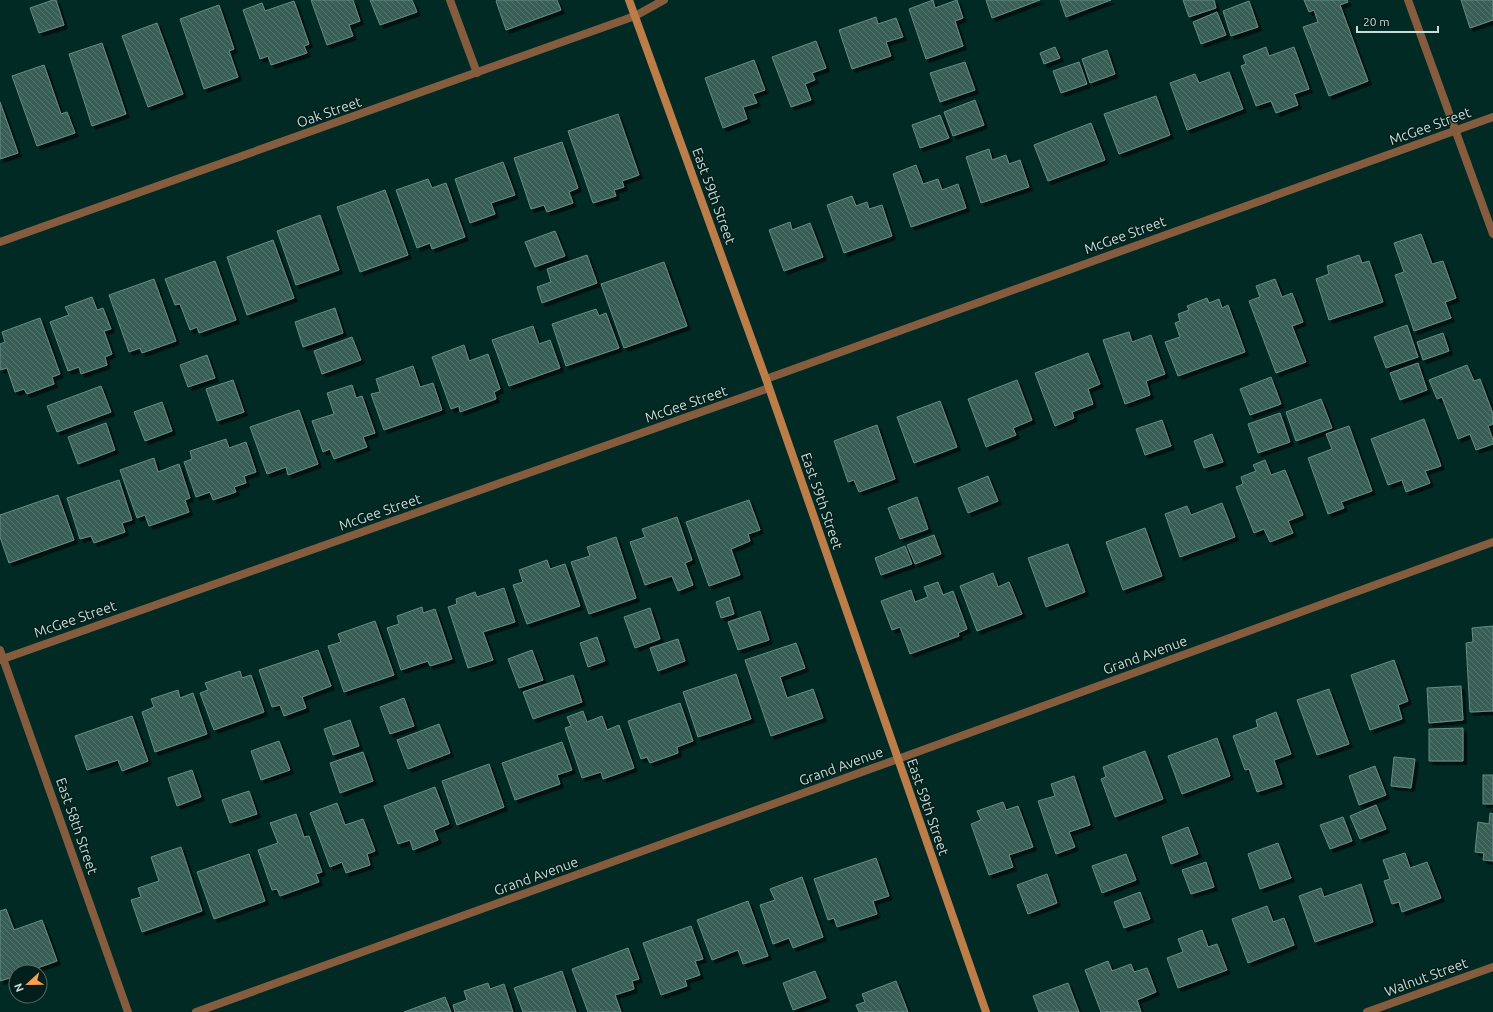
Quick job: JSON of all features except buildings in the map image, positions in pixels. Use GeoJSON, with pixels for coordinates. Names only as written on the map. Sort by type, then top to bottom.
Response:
{"type":"FeatureCollection","features":[{"type":"Feature","properties":{"kind":"street"},"geometry":{"type":"LineString","coordinates":[[450,0],[477,73]]}},
{"type":"Feature","properties":{"kind":"street","name":"East 59th Street"},"geometry":{"type":"LineString","coordinates":[[629,0],[766,379],[986,1012]]}},
{"type":"Feature","properties":{"kind":"street","name":"Oak Street"},"geometry":{"type":"LineString","coordinates":[[0,242],[635,16],[664,0]]}},
{"type":"Feature","properties":{"kind":"street"},"geometry":{"type":"LineString","coordinates":[[1408,0],[1493,234]]}},
{"type":"Feature","properties":{"kind":"street","name":"McGee Street"},"geometry":{"type":"LineString","coordinates":[[766,379],[1493,117]]}},
{"type":"Feature","properties":{"kind":"street","name":"McGee Street"},"geometry":{"type":"LineString","coordinates":[[2,659],[769,388]]}},
{"type":"Feature","properties":{"kind":"street","name":"Grand Avenue"},"geometry":{"type":"LineString","coordinates":[[196,1012],[898,759],[1493,542]]}},
{"type":"Feature","properties":{"kind":"street","name":"East 58th Street"},"geometry":{"type":"LineString","coordinates":[[0,650],[128,1012]]}},
{"type":"Feature","properties":{"kind":"street","name":"Walnut Street"},"geometry":{"type":"LineString","coordinates":[[1367,1012],[1493,967]]}}]}
